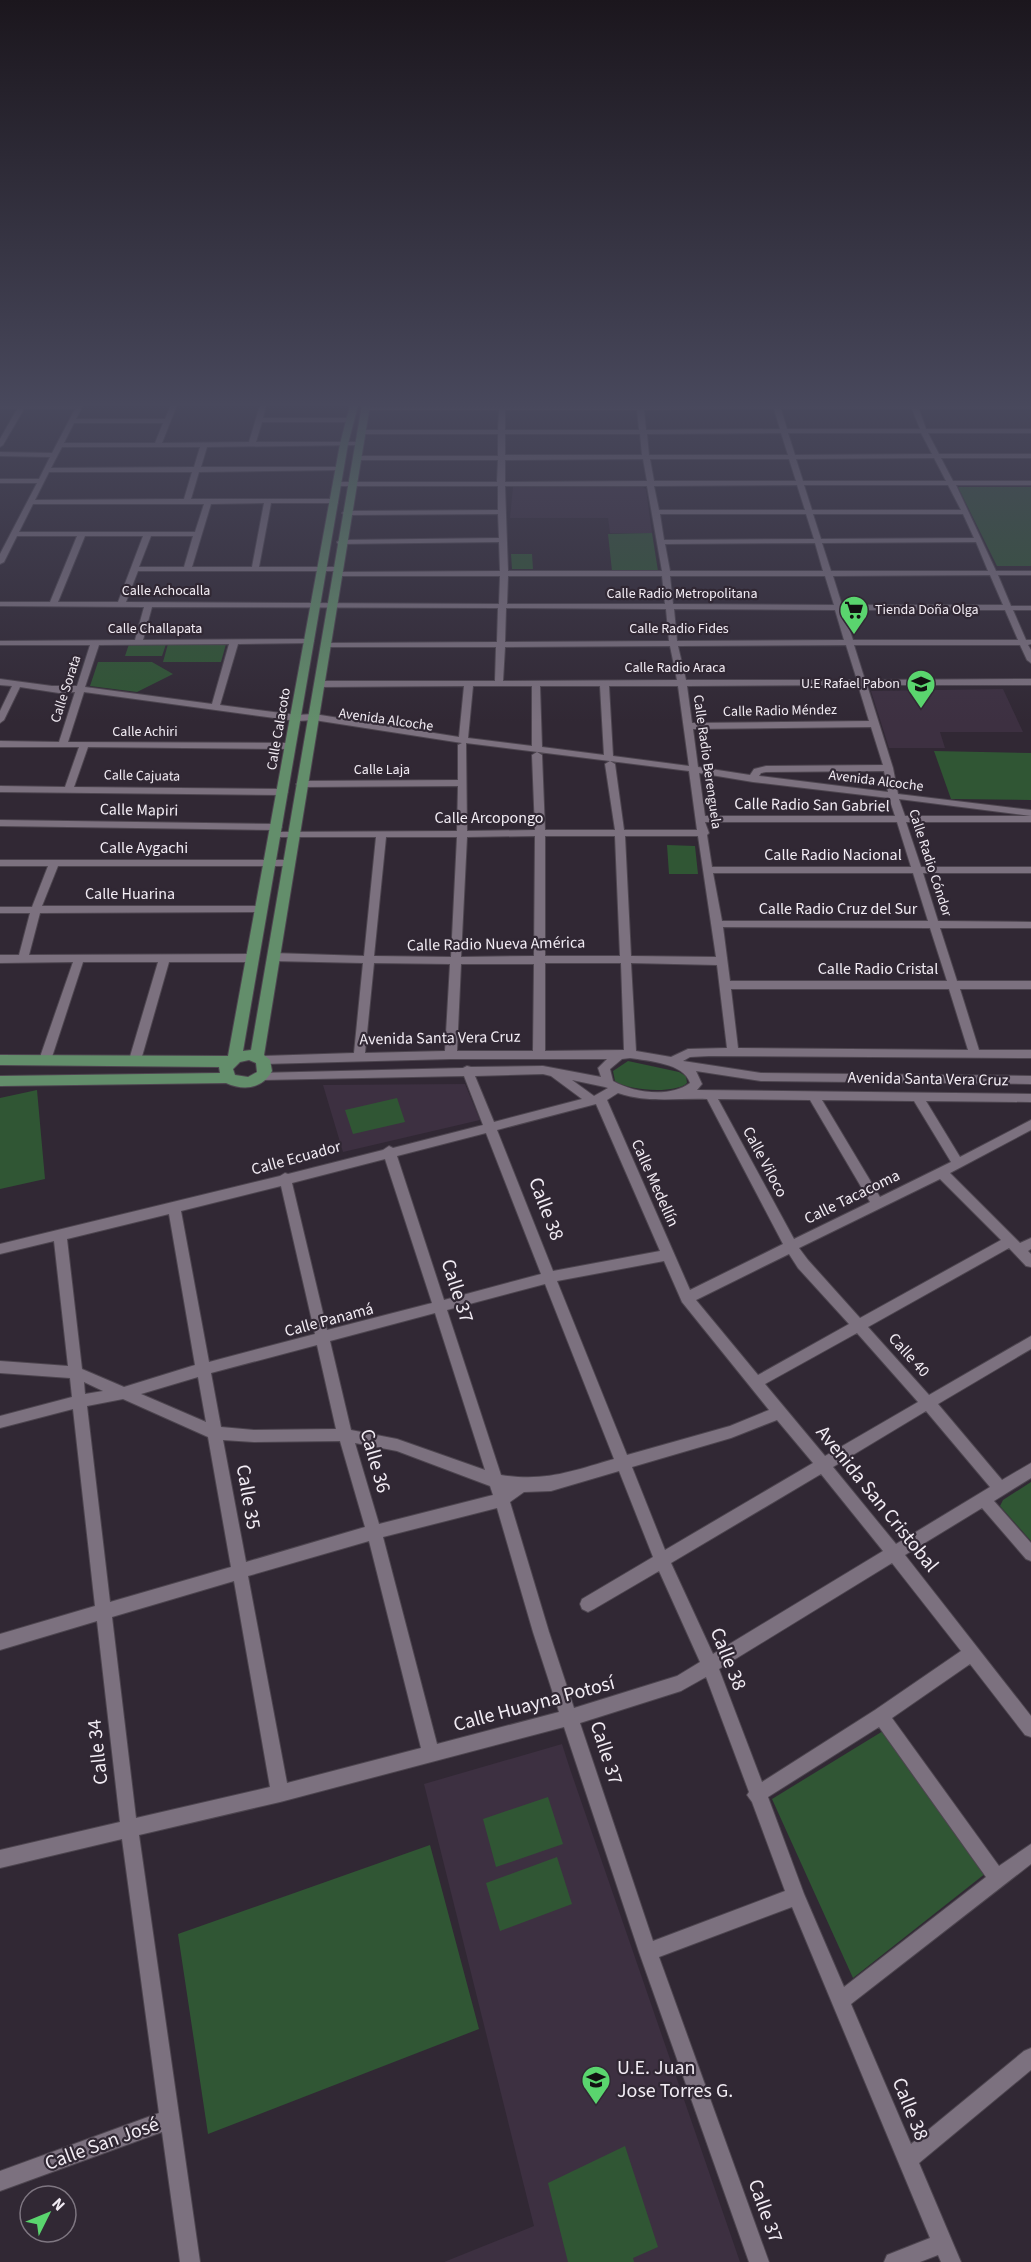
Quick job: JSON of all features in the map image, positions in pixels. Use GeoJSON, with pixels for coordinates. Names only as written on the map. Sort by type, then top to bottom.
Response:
{"type":"FeatureCollection","features":[{"type":"Feature","properties":{"kind":"main road","name":"Calle Calacoto"},"geometry":{"type":"LineString","coordinates":[[232,1060],[333,511]]}},
{"type":"Feature","properties":{"kind":"main road","name":"Calle Calacoto"},"geometry":{"type":"LineString","coordinates":[[260,1058],[273,957],[333,607],[346,513]]}},
{"type":"Feature","properties":{"kind":"main road"},"geometry":{"type":"LineString","coordinates":[[0,1060],[260,1058],[265,1071],[256,1081],[241,1084],[228,1078],[0,1081]]}},
{"type":"Feature","properties":{"kind":"main road"},"geometry":{"type":"LineString","coordinates":[[228,1078],[226,1068],[232,1060]]}},
{"type":"Feature","properties":{"kind":"street"},"geometry":{"type":"LineString","coordinates":[[0,562],[26,511]]}},
{"type":"Feature","properties":{"kind":"street"},"geometry":{"type":"LineString","coordinates":[[187,569],[205,511]]}},
{"type":"Feature","properties":{"kind":"street"},"geometry":{"type":"LineString","coordinates":[[255,569],[266,511]]}},
{"type":"Feature","properties":{"kind":"street","name":"Calle Radio Cóndor"},"geometry":{"type":"LineString","coordinates":[[808,511],[888,768],[894,798],[975,1054]]}},
{"type":"Feature","properties":{"kind":"street"},"geometry":{"type":"LineString","coordinates":[[346,513],[501,512],[504,573],[499,682]]}},
{"type":"Feature","properties":{"kind":"street"},"geometry":{"type":"LineString","coordinates":[[656,512],[966,513],[1009,609],[1027,642],[1031,660]]}},
{"type":"Feature","properties":{"kind":"street","name":"Calle Radio Berenguela"},"geometry":{"type":"LineString","coordinates":[[656,512],[666,572],[673,642],[682,682],[693,772],[704,833],[707,870],[717,924],[733,1052]]}},
{"type":"Feature","properties":{"kind":"street"},"geometry":{"type":"LineString","coordinates":[[14,534],[198,534]]}},
{"type":"Feature","properties":{"kind":"street"},"geometry":{"type":"LineString","coordinates":[[53,604],[82,534]]}},
{"type":"Feature","properties":{"kind":"street"},"geometry":{"type":"LineString","coordinates":[[121,605],[148,534]]}},
{"type":"Feature","properties":{"kind":"street"},"geometry":{"type":"LineString","coordinates":[[341,542],[502,540]]}},
{"type":"Feature","properties":{"kind":"street"},"geometry":{"type":"LineString","coordinates":[[661,542],[977,540]]}},
{"type":"Feature","properties":{"kind":"street"},"geometry":{"type":"LineString","coordinates":[[134,569],[323,569],[338,572],[504,573],[1031,573]]}},
{"type":"Feature","properties":{"kind":"street","name":"Calle Achocalla"},"geometry":{"type":"LineString","coordinates":[[0,604],[315,605],[333,607]]}},
{"type":"Feature","properties":{"kind":"street"},"geometry":{"type":"LineString","coordinates":[[138,642],[149,605]]}},
{"type":"Feature","properties":{"kind":"street","name":"Calle Radio Metropolitana"},"geometry":{"type":"LineString","coordinates":[[333,607],[1031,608]]}},
{"type":"Feature","properties":{"kind":"street","name":"Calle Challapata"},"geometry":{"type":"LineString","coordinates":[[0,643],[310,641]]}},
{"type":"Feature","properties":{"kind":"street"},"geometry":{"type":"LineString","coordinates":[[215,708],[234,642]]}},
{"type":"Feature","properties":{"kind":"street","name":"Calle Radio Fides"},"geometry":{"type":"LineString","coordinates":[[326,645],[1027,642]]}},
{"type":"Feature","properties":{"kind":"street","name":"Calle Sorata"},"geometry":{"type":"LineString","coordinates":[[63,744],[95,643]]}},
{"type":"Feature","properties":{"kind":"street","name":"Avenida Alcoche"},"geometry":{"type":"LineString","coordinates":[[0,682],[215,708],[296,721]]}},
{"type":"Feature","properties":{"kind":"street"},"geometry":{"type":"LineString","coordinates":[[536,682],[540,833],[539,1055]]}},
{"type":"Feature","properties":{"kind":"street"},"geometry":{"type":"LineString","coordinates":[[552,1072],[596,1100],[612,1086],[604,1068],[624,1055],[625,958],[620,834],[609,761],[604,682]]}},
{"type":"Feature","properties":{"kind":"street","name":"Calle Radio Araca"},"geometry":{"type":"LineString","coordinates":[[319,684],[1031,682]]}},
{"type":"Feature","properties":{"kind":"street"},"geometry":{"type":"LineString","coordinates":[[451,1054],[462,833],[463,743],[469,683]]}},
{"type":"Feature","properties":{"kind":"street"},"geometry":{"type":"LineString","coordinates":[[0,720],[17,684]]}},
{"type":"Feature","properties":{"kind":"street","name":"Avenida Alcoche"},"geometry":{"type":"LineString","coordinates":[[80,692],[296,721],[313,720],[463,743],[894,798],[1031,813]]}},
{"type":"Feature","properties":{"kind":"street","name":"Calle Radio Méndez"},"geometry":{"type":"LineString","coordinates":[[687,726],[874,724]]}},
{"type":"Feature","properties":{"kind":"street","name":"Calle Achiri"},"geometry":{"type":"LineString","coordinates":[[0,744],[290,747]]}},
{"type":"Feature","properties":{"kind":"street"},"geometry":{"type":"LineString","coordinates":[[69,789],[84,745]]}},
{"type":"Feature","properties":{"kind":"street"},"geometry":{"type":"LineString","coordinates":[[753,779],[757,771],[766,769],[888,768]]}},
{"type":"Feature","properties":{"kind":"street","name":"Calle Laja"},"geometry":{"type":"LineString","coordinates":[[302,784],[462,783]]}},
{"type":"Feature","properties":{"kind":"street","name":"Calle Cajuata"},"geometry":{"type":"LineString","coordinates":[[0,789],[283,792]]}},
{"type":"Feature","properties":{"kind":"street","name":"Calle Radio San Gabriel"},"geometry":{"type":"LineString","coordinates":[[700,819],[1031,819]]}},
{"type":"Feature","properties":{"kind":"street","name":"Calle Mapiri"},"geometry":{"type":"LineString","coordinates":[[0,824],[276,831]]}},
{"type":"Feature","properties":{"kind":"street","name":"Calle Arcopongo"},"geometry":{"type":"LineString","coordinates":[[276,831],[293,834],[704,833]]}},
{"type":"Feature","properties":{"kind":"street"},"geometry":{"type":"LineString","coordinates":[[359,1057],[381,833]]}},
{"type":"Feature","properties":{"kind":"street","name":"Calle Aygachi"},"geometry":{"type":"LineString","coordinates":[[0,863],[288,863]]}},
{"type":"Feature","properties":{"kind":"street"},"geometry":{"type":"LineString","coordinates":[[23,959],[36,910],[54,863]]}},
{"type":"Feature","properties":{"kind":"street","name":"Calle Radio Nacional"},"geometry":{"type":"LineString","coordinates":[[707,870],[1031,870]]}},
{"type":"Feature","properties":{"kind":"street","name":"Calle Huarina"},"geometry":{"type":"LineString","coordinates":[[0,910],[261,909]]}},
{"type":"Feature","properties":{"kind":"street","name":"Calle Radio Cruz del Sur"},"geometry":{"type":"LineString","coordinates":[[717,924],[1031,925]]}},
{"type":"Feature","properties":{"kind":"street","name":"Calle Radio Nueva América"},"geometry":{"type":"LineString","coordinates":[[273,957],[369,961],[540,961],[625,958],[720,961]]}},
{"type":"Feature","properties":{"kind":"street"},"geometry":{"type":"LineString","coordinates":[[135,1060],[164,958]]}},
{"type":"Feature","properties":{"kind":"street"},"geometry":{"type":"LineString","coordinates":[[0,959],[252,958]]}},
{"type":"Feature","properties":{"kind":"street"},"geometry":{"type":"LineString","coordinates":[[45,1060],[78,959]]}},
{"type":"Feature","properties":{"kind":"street","name":"Calle Radio Cristal"},"geometry":{"type":"LineString","coordinates":[[724,985],[1031,985]]}},
{"type":"Feature","properties":{"kind":"street"},"geometry":{"type":"LineString","coordinates":[[670,1063],[688,1053],[1031,1054]]}},
{"type":"Feature","properties":{"kind":"street","name":"Avenida Santa Vera Cruz"},"geometry":{"type":"LineString","coordinates":[[260,1058],[451,1054],[624,1055],[761,1077],[1031,1080]]}},
{"type":"Feature","properties":{"kind":"street"},"geometry":{"type":"LineString","coordinates":[[680,1094],[696,1084],[694,1074],[684,1065]]}},
{"type":"Feature","properties":{"kind":"street","name":"Avenida Santa Vera Cruz"},"geometry":{"type":"LineString","coordinates":[[262,1076],[467,1070],[552,1072],[612,1086],[631,1095],[1031,1098]]}},
{"type":"Feature","properties":{"kind":"street","name":"Calle 38"},"geometry":{"type":"LineString","coordinates":[[467,1070],[662,1561],[710,1666],[756,1795],[796,1896],[842,2000],[951,2262]]}},
{"type":"Feature","properties":{"kind":"street","name":"Calle Viloco"},"geometry":{"type":"LineString","coordinates":[[710,1094],[790,1245]]}},
{"type":"Feature","properties":{"kind":"street"},"geometry":{"type":"LineString","coordinates":[[814,1096],[877,1203]]}},
{"type":"Feature","properties":{"kind":"street"},"geometry":{"type":"LineString","coordinates":[[918,1097],[958,1164]]}},
{"type":"Feature","properties":{"kind":"street","name":"Calle Ecuador"},"geometry":{"type":"LineString","coordinates":[[0,1249],[174,1209],[389,1151],[596,1100]]}},
{"type":"Feature","properties":{"kind":"street","name":"Calle Medellín"},"geometry":{"type":"LineString","coordinates":[[596,1100],[687,1298]]}},
{"type":"Feature","properties":{"kind":"street","name":"Calle Tacacoma"},"geometry":{"type":"LineString","coordinates":[[687,1298],[790,1245],[958,1164],[1031,1124]]}},
{"type":"Feature","properties":{"kind":"street","name":"Calle 37"},"geometry":{"type":"LineString","coordinates":[[389,1151],[496,1481],[541,1632],[648,1952],[759,2262]]}},
{"type":"Feature","properties":{"kind":"street"},"geometry":{"type":"LineString","coordinates":[[941,1172],[1031,1262]]}},
{"type":"Feature","properties":{"kind":"street","name":"Calle 36"},"geometry":{"type":"LineString","coordinates":[[285,1178],[345,1435],[374,1532],[431,1754]]}},
{"type":"Feature","properties":{"kind":"street","name":"Calle 35"},"geometry":{"type":"LineString","coordinates":[[174,1209],[280,1793]]}},
{"type":"Feature","properties":{"kind":"street","name":"Calle 34"},"geometry":{"type":"LineString","coordinates":[[60,1235],[129,1828],[190,2262]]}},
{"type":"Feature","properties":{"kind":"street"},"geometry":{"type":"LineString","coordinates":[[755,1383],[857,1325],[1014,1245],[1031,1243]]}},
{"type":"Feature","properties":{"kind":"street","name":"Calle 40"},"geometry":{"type":"LineString","coordinates":[[790,1245],[1001,1489]]}},
{"type":"Feature","properties":{"kind":"street","name":"Calle Panamá"},"geometry":{"type":"LineString","coordinates":[[0,1422],[79,1401],[124,1393],[203,1369],[323,1339],[550,1276],[668,1255]]}},
{"type":"Feature","properties":{"kind":"street","name":"Avenida San Cristobal"},"geometry":{"type":"LineString","coordinates":[[687,1298],[895,1554],[1031,1729]]}},
{"type":"Feature","properties":{"kind":"street"},"geometry":{"type":"LineString","coordinates":[[588,1604],[822,1463],[1031,1342]]}},
{"type":"Feature","properties":{"kind":"street"},"geometry":{"type":"LineString","coordinates":[[0,1367],[75,1372],[215,1433],[254,1436],[345,1435],[397,1445],[496,1481],[521,1485],[550,1484],[731,1432],[780,1412]]}},
{"type":"Feature","properties":{"kind":"street","name":"Calle Huayna Potosí"},"geometry":{"type":"LineString","coordinates":[[0,1859],[280,1793],[431,1754],[571,1717],[681,1683],[1031,1470]]}},
{"type":"Feature","properties":{"kind":"street"},"geometry":{"type":"LineString","coordinates":[[0,1642],[374,1532],[501,1500],[521,1485]]}},
{"type":"Feature","properties":{"kind":"street"},"geometry":{"type":"LineString","coordinates":[[984,1500],[1031,1554]]}},
{"type":"Feature","properties":{"kind":"street"},"geometry":{"type":"LineString","coordinates":[[756,1795],[881,1716],[972,1653]]}},
{"type":"Feature","properties":{"kind":"street"},"geometry":{"type":"LineString","coordinates":[[881,1716],[996,1878]]}},
{"type":"Feature","properties":{"kind":"street"},"geometry":{"type":"LineString","coordinates":[[842,2000],[1031,1853]]}},
{"type":"Feature","properties":{"kind":"street"},"geometry":{"type":"LineString","coordinates":[[648,1952],[796,1896]]}},
{"type":"Feature","properties":{"kind":"street"},"geometry":{"type":"LineString","coordinates":[[908,2159],[1031,2058]]}},
{"type":"Feature","properties":{"kind":"street","name":"Calle San José"},"geometry":{"type":"LineString","coordinates":[[0,2181],[170,2119]]}},
{"type":"Feature","properties":{"kind":"street"},"geometry":{"type":"LineString","coordinates":[[894,2262],[943,2243]]}},
{"type":"Feature","properties":{"kind":"shaded area"},"geometry":{"type":"Polygon","coordinates":[[[511,511],[649,511],[652,533],[610,533],[608,518],[510,518],[511,511]]]}},
{"type":"Feature","properties":{"kind":"shaded area"},"geometry":{"type":"Polygon","coordinates":[[[1003,689],[1023,732],[940,732],[945,748],[889,748],[871,691],[1003,689]]]}},
{"type":"Feature","properties":{"kind":"shaded area"},"geometry":{"type":"Polygon","coordinates":[[[465,1084],[480,1120],[343,1152],[323,1085],[465,1084]]]}},
{"type":"Feature","properties":{"kind":"shaded area","name":"U.E. Juan Jose Torres G."},"geometry":{"type":"Polygon","coordinates":[[[562,1744],[740,2262],[444,2262],[534,2226],[424,1784],[562,1744]]]}},
{"type":"Feature","properties":{"kind":"green space"},"geometry":{"type":"Polygon","coordinates":[[[970,511],[1031,511],[1031,566],[997,566],[970,511]]]}},
{"type":"Feature","properties":{"kind":"green space"},"geometry":{"type":"Polygon","coordinates":[[[652,533],[658,571],[612,571],[608,534],[652,533]]]}},
{"type":"Feature","properties":{"kind":"green space"},"geometry":{"type":"Polygon","coordinates":[[[511,554],[532,554],[533,569],[512,569],[511,554]]]}},
{"type":"Feature","properties":{"kind":"green space"},"geometry":{"type":"Polygon","coordinates":[[[129,644],[166,644],[162,656],[125,656],[129,644]]]}},
{"type":"Feature","properties":{"kind":"green space"},"geometry":{"type":"Polygon","coordinates":[[[168,644],[226,644],[221,662],[163,662],[168,644]]]}},
{"type":"Feature","properties":{"kind":"green space"},"geometry":{"type":"Polygon","coordinates":[[[98,662],[152,662],[173,674],[137,692],[90,686],[98,662]]]}},
{"type":"Feature","properties":{"kind":"green space"},"geometry":{"type":"Polygon","coordinates":[[[934,751],[1031,753],[1031,800],[951,799],[934,751]]]}},
{"type":"Feature","properties":{"kind":"green space"},"geometry":{"type":"Polygon","coordinates":[[[667,845],[695,846],[698,874],[669,874],[667,845]]]}},
{"type":"Feature","properties":{"kind":"green space"},"geometry":{"type":"Polygon","coordinates":[[[628,1061],[679,1072],[686,1076],[687,1083],[673,1089],[663,1090],[641,1089],[621,1084],[615,1081],[613,1071],[628,1061]]]}},
{"type":"Feature","properties":{"kind":"green space"},"geometry":{"type":"Polygon","coordinates":[[[37,1090],[45,1179],[0,1189],[0,1098],[37,1090]]]}},
{"type":"Feature","properties":{"kind":"green space"},"geometry":{"type":"Polygon","coordinates":[[[397,1098],[405,1122],[353,1134],[345,1110],[397,1098]]]}},
{"type":"Feature","properties":{"kind":"green space"},"geometry":{"type":"Polygon","coordinates":[[[1031,1482],[1031,1541],[1000,1506],[1003,1500],[1031,1482]]]}},
{"type":"Feature","properties":{"kind":"green space"},"geometry":{"type":"Polygon","coordinates":[[[883,1731],[986,1873],[853,1978],[772,1799],[883,1731]]]}},
{"type":"Feature","properties":{"kind":"green space"},"geometry":{"type":"Polygon","coordinates":[[[548,1797],[563,1844],[496,1867],[483,1819],[548,1797]]]}},
{"type":"Feature","properties":{"kind":"green space"},"geometry":{"type":"Polygon","coordinates":[[[430,1845],[479,2029],[208,2134],[178,1934],[430,1845]]]}},
{"type":"Feature","properties":{"kind":"green space"},"geometry":{"type":"Polygon","coordinates":[[[557,1857],[572,1904],[500,1931],[486,1883],[557,1857]]]}},
{"type":"Feature","properties":{"kind":"green space"},"geometry":{"type":"Polygon","coordinates":[[[625,2146],[658,2247],[633,2258],[634,2262],[568,2262],[548,2183],[625,2146]]]}},
{"type":"Feature","properties":{"kind":"place","name":"Tienda Doña Olga"},"geometry":{"type":"Point","coordinates":[854,636]}},
{"type":"Feature","properties":{"kind":"place","name":"U.E Rafael Pabon"},"geometry":{"type":"Point","coordinates":[921,710]}},
{"type":"Feature","properties":{"kind":"place","name":"U.E. Juan Jose Torres G."},"geometry":{"type":"Point","coordinates":[596,2106]}}]}
